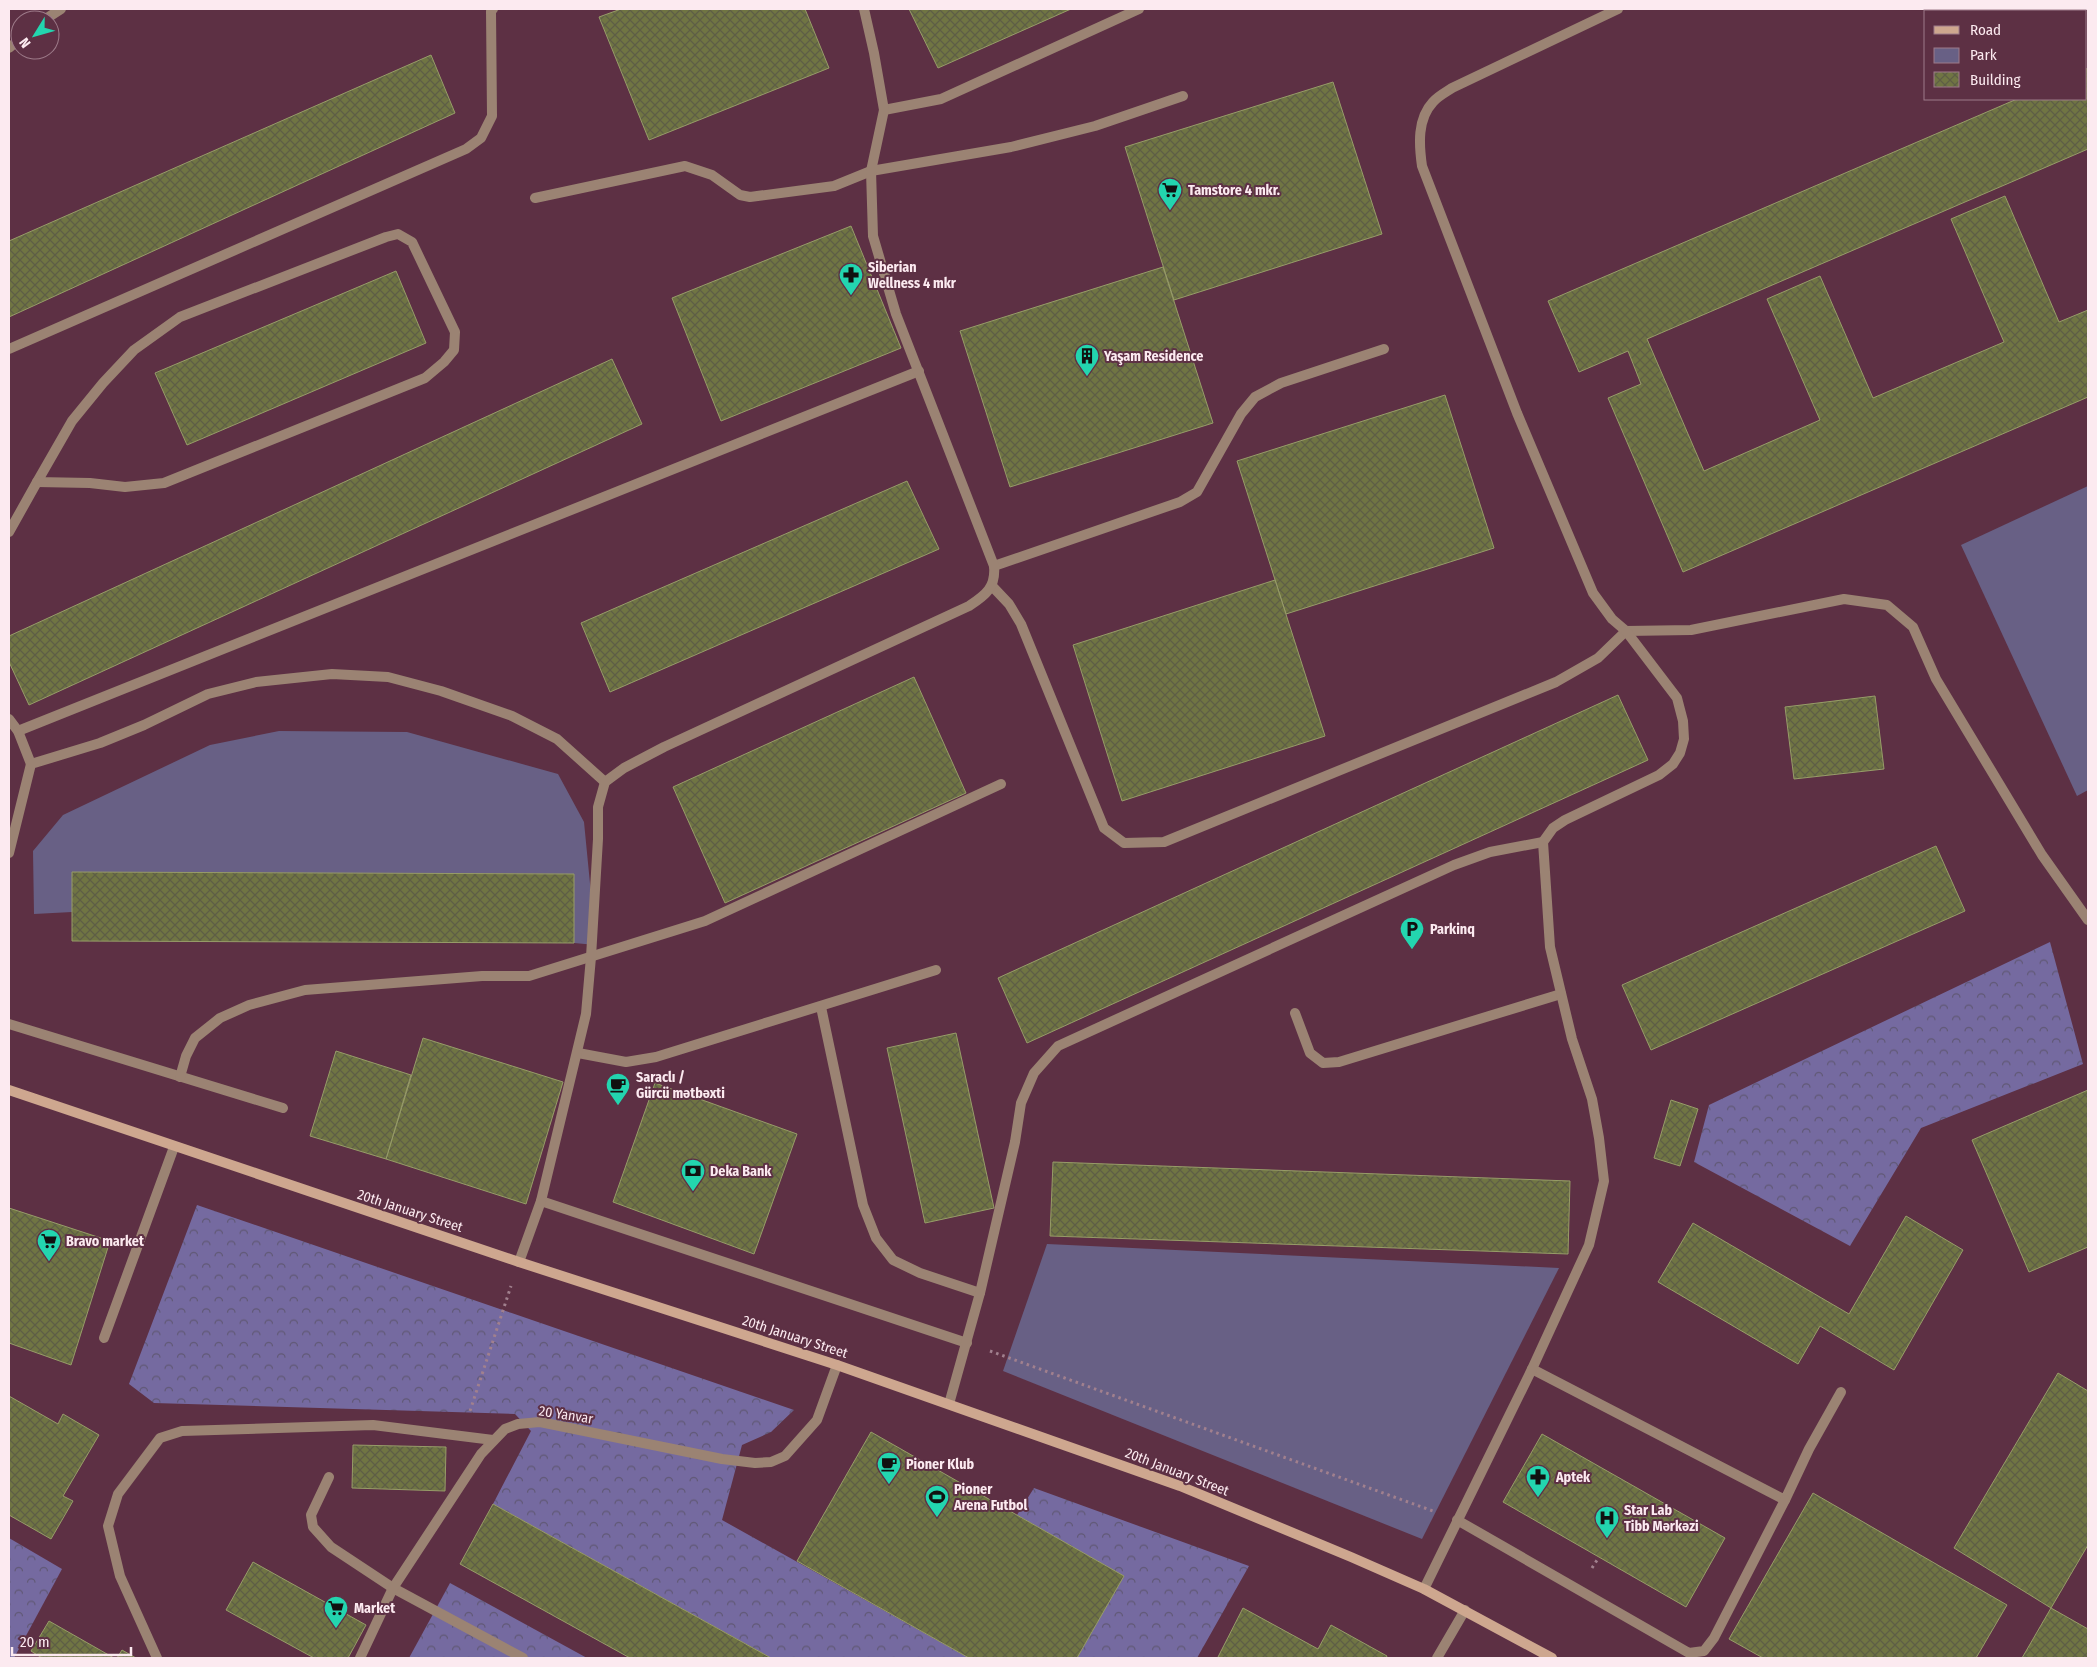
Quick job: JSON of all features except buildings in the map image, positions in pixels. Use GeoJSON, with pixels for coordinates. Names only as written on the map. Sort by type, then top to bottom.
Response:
{"type":"FeatureCollection","features":[{"type":"Feature","properties":{"kind":"street"},"geometry":{"type":"LineString","coordinates":[[9,349],[466,148],[481,138],[492,116],[491,11],[493,9]]}},
{"type":"Feature","properties":{"kind":"street"},"geometry":{"type":"LineString","coordinates":[[519,1262],[541,1201],[586,1014],[598,839],[598,807],[605,782],[624,768],[664,747],[969,606],[982,598],[992,586],[995,577],[994,566],[896,314],[873,236],[870,171],[884,110],[864,9]]}},
{"type":"Feature","properties":{"kind":"street"},"geometry":{"type":"LineString","coordinates":[[884,110],[941,99],[1139,9]]}},
{"type":"Feature","properties":{"kind":"street"},"geometry":{"type":"LineString","coordinates":[[1424,1589],[1532,1369],[1590,1245],[1604,1181],[1592,1099],[1572,1039],[1550,947],[1544,842],[1553,828],[1565,820],[1659,775],[1673,764],[1680,753],[1684,739],[1683,721],[1677,698],[1626,631],[1612,619],[1592,593],[1518,413],[1422,166],[1419,141],[1423,122],[1432,102],[1452,88],[1618,9]]}},
{"type":"Feature","properties":{"kind":"street"},"geometry":{"type":"LineString","coordinates":[[535,198],[685,166],[712,175],[740,195],[750,197],[834,186],[870,171],[1029,142],[1095,126],[1183,96]]}},
{"type":"Feature","properties":{"kind":"street"},"geometry":{"type":"LineString","coordinates":[[9,532],[37,482],[72,421],[103,383],[134,350],[180,317],[386,237],[398,234],[412,242],[455,332],[454,350],[444,362],[425,378],[164,483],[125,487],[90,483],[37,482]]}},
{"type":"Feature","properties":{"kind":"street"},"geometry":{"type":"LineString","coordinates":[[994,566],[1180,502],[1197,492],[1241,414],[1255,396],[1281,383],[1384,349]]}},
{"type":"Feature","properties":{"kind":"street"},"geometry":{"type":"LineString","coordinates":[[18,731],[919,371]]}},
{"type":"Feature","properties":{"kind":"street"},"geometry":{"type":"LineString","coordinates":[[992,586],[1009,604],[1021,624],[1104,828],[1124,843],[1164,842],[1556,682],[1598,658],[1626,631],[1691,630],[1844,599],[1887,605],[1913,627],[1936,679],[1946,696],[2042,856],[2088,920]]}},
{"type":"Feature","properties":{"kind":"street"},"geometry":{"type":"LineString","coordinates":[[31,764],[100,743],[144,725],[208,694],[256,682],[332,674],[388,677],[441,691],[512,716],[558,739],[605,782]]}},
{"type":"Feature","properties":{"kind":"street"},"geometry":{"type":"LineString","coordinates":[[9,718],[18,731],[31,764],[9,853]]}},
{"type":"Feature","properties":{"kind":"street"},"geometry":{"type":"LineString","coordinates":[[180,1077],[186,1056],[195,1038],[220,1018],[249,1005],[305,990],[482,976],[529,976],[705,920],[1001,784]]}},
{"type":"Feature","properties":{"kind":"street"},"geometry":{"type":"LineString","coordinates":[[949,1404],[980,1293],[1015,1142],[1021,1103],[1034,1073],[1058,1046],[1454,865],[1490,852],[1544,842]]}},
{"type":"Feature","properties":{"kind":"street"},"geometry":{"type":"LineString","coordinates":[[578,1053],[626,1062],[656,1057],[936,970]]}},
{"type":"Feature","properties":{"kind":"street"},"geometry":{"type":"LineString","coordinates":[[1295,1013],[1310,1053],[1323,1064],[1339,1062],[1561,994]]}},
{"type":"Feature","properties":{"kind":"street"},"geometry":{"type":"LineString","coordinates":[[821,1007],[863,1205],[876,1238],[893,1260],[920,1273],[980,1293]]}},
{"type":"Feature","properties":{"kind":"street"},"geometry":{"type":"LineString","coordinates":[[9,1024],[283,1108]]}},
{"type":"Feature","properties":{"kind":"street","name":"20th January Street"},"geometry":{"type":"LineString","coordinates":[[9,1090],[519,1262],[837,1365],[1180,1486],[1351,1556],[1424,1589],[1552,1658]]}},
{"type":"Feature","properties":{"kind":"street"},"geometry":{"type":"LineString","coordinates":[[104,1338],[174,1147]]}},
{"type":"Feature","properties":{"kind":"street"},"geometry":{"type":"LineString","coordinates":[[541,1201],[967,1343]]}},
{"type":"Feature","properties":{"kind":"street","name":"20 Yanvar"},"geometry":{"type":"LineString","coordinates":[[360,1658],[393,1588],[471,1468],[493,1440],[505,1429],[518,1424],[540,1422],[722,1459],[755,1463],[772,1462],[785,1456],[817,1420],[837,1365]]}},
{"type":"Feature","properties":{"kind":"street"},"geometry":{"type":"LineString","coordinates":[[1532,1369],[1785,1500]]}},
{"type":"Feature","properties":{"kind":"street"},"geometry":{"type":"LineString","coordinates":[[1457,1520],[1689,1653],[1704,1651],[1714,1638],[1785,1500],[1808,1449],[1841,1392]]}},
{"type":"Feature","properties":{"kind":"street"},"geometry":{"type":"LineString","coordinates":[[157,1658],[120,1576],[108,1526],[118,1494],[160,1438],[182,1431],[372,1425],[493,1440]]}},
{"type":"Feature","properties":{"kind":"street"},"geometry":{"type":"LineString","coordinates":[[329,1477],[311,1515],[313,1526],[330,1547],[393,1588],[523,1658]]}},
{"type":"Feature","properties":{"kind":"street"},"geometry":{"type":"LineString","coordinates":[[1437,1658],[1464,1610]]}},
{"type":"Feature","properties":{"kind":"path"},"geometry":{"type":"LineString","coordinates":[[462,1435],[519,1262]]}},
{"type":"Feature","properties":{"kind":"path"},"geometry":{"type":"LineString","coordinates":[[967,1343],[1457,1520]]}},
{"type":"Feature","properties":{"kind":"green space"},"geometry":{"type":"Polygon","coordinates":[[[2088,486],[2088,790],[2077,796],[1961,545],[2088,486]]]}},
{"type":"Feature","properties":{"kind":"green space"},"geometry":{"type":"Polygon","coordinates":[[[279,731],[407,732],[558,774],[584,822],[596,945],[574,943],[574,874],[72,872],[72,912],[34,914],[33,851],[63,815],[210,745],[279,731]]]}},
{"type":"Feature","properties":{"kind":"green space"},"geometry":{"type":"Polygon","coordinates":[[[2050,942],[2083,1064],[1921,1128],[1850,1246],[1694,1162],[1709,1105],[2050,942]]]}},
{"type":"Feature","properties":{"kind":"green space"},"geometry":{"type":"Polygon","coordinates":[[[197,1205],[794,1410],[771,1432],[742,1445],[722,1520],[969,1658],[771,1658],[493,1504],[531,1431],[515,1414],[154,1403],[129,1384],[197,1205]]]}},
{"type":"Feature","properties":{"kind":"green space"},"geometry":{"type":"Polygon","coordinates":[[[1047,1244],[1559,1268],[1422,1539],[1003,1371],[1047,1244]]]}},
{"type":"Feature","properties":{"kind":"green space"},"geometry":{"type":"Polygon","coordinates":[[[1034,1488],[1249,1566],[1197,1658],[1077,1658],[1123,1576],[1017,1515],[1034,1488]]]}},
{"type":"Feature","properties":{"kind":"green space"},"geometry":{"type":"Polygon","coordinates":[[[9,1538],[62,1569],[14,1658],[9,1658],[9,1538]]]}},
{"type":"Feature","properties":{"kind":"green space"},"geometry":{"type":"Polygon","coordinates":[[[450,1583],[587,1658],[409,1658],[450,1583]]]}},
{"type":"Feature","properties":{"kind":"place","name":"Tamstore 4 mkr."},"geometry":{"type":"Point","coordinates":[1170,211]}},
{"type":"Feature","properties":{"kind":"place","name":"Siberian Wellness 4 mkr"},"geometry":{"type":"Point","coordinates":[851,296]}},
{"type":"Feature","properties":{"kind":"place","name":"Yaşam Residence"},"geometry":{"type":"Point","coordinates":[1087,377]}},
{"type":"Feature","properties":{"kind":"place","name":"Parkinq"},"geometry":{"type":"Point","coordinates":[1412,950]}},
{"type":"Feature","properties":{"kind":"place","name":"Saraclı / Gürcü mətbəxti"},"geometry":{"type":"Point","coordinates":[618,1106]}},
{"type":"Feature","properties":{"kind":"place","name":"Deka Bank"},"geometry":{"type":"Point","coordinates":[693,1192]}},
{"type":"Feature","properties":{"kind":"place","name":"Bravo market"},"geometry":{"type":"Point","coordinates":[49,1262]}},
{"type":"Feature","properties":{"kind":"place","name":"Pioner Klub"},"geometry":{"type":"Point","coordinates":[889,1485]}},
{"type":"Feature","properties":{"kind":"place","name":"Aptek"},"geometry":{"type":"Point","coordinates":[1538,1498]}},
{"type":"Feature","properties":{"kind":"place","name":"Pioner Arena Futbol"},"geometry":{"type":"Point","coordinates":[937,1518]}},
{"type":"Feature","properties":{"kind":"place","name":"Star Lab Tibb Mәrkәzi"},"geometry":{"type":"Point","coordinates":[1607,1539]}},
{"type":"Feature","properties":{"kind":"place","name":"Market"},"geometry":{"type":"Point","coordinates":[336,1629]}}]}
